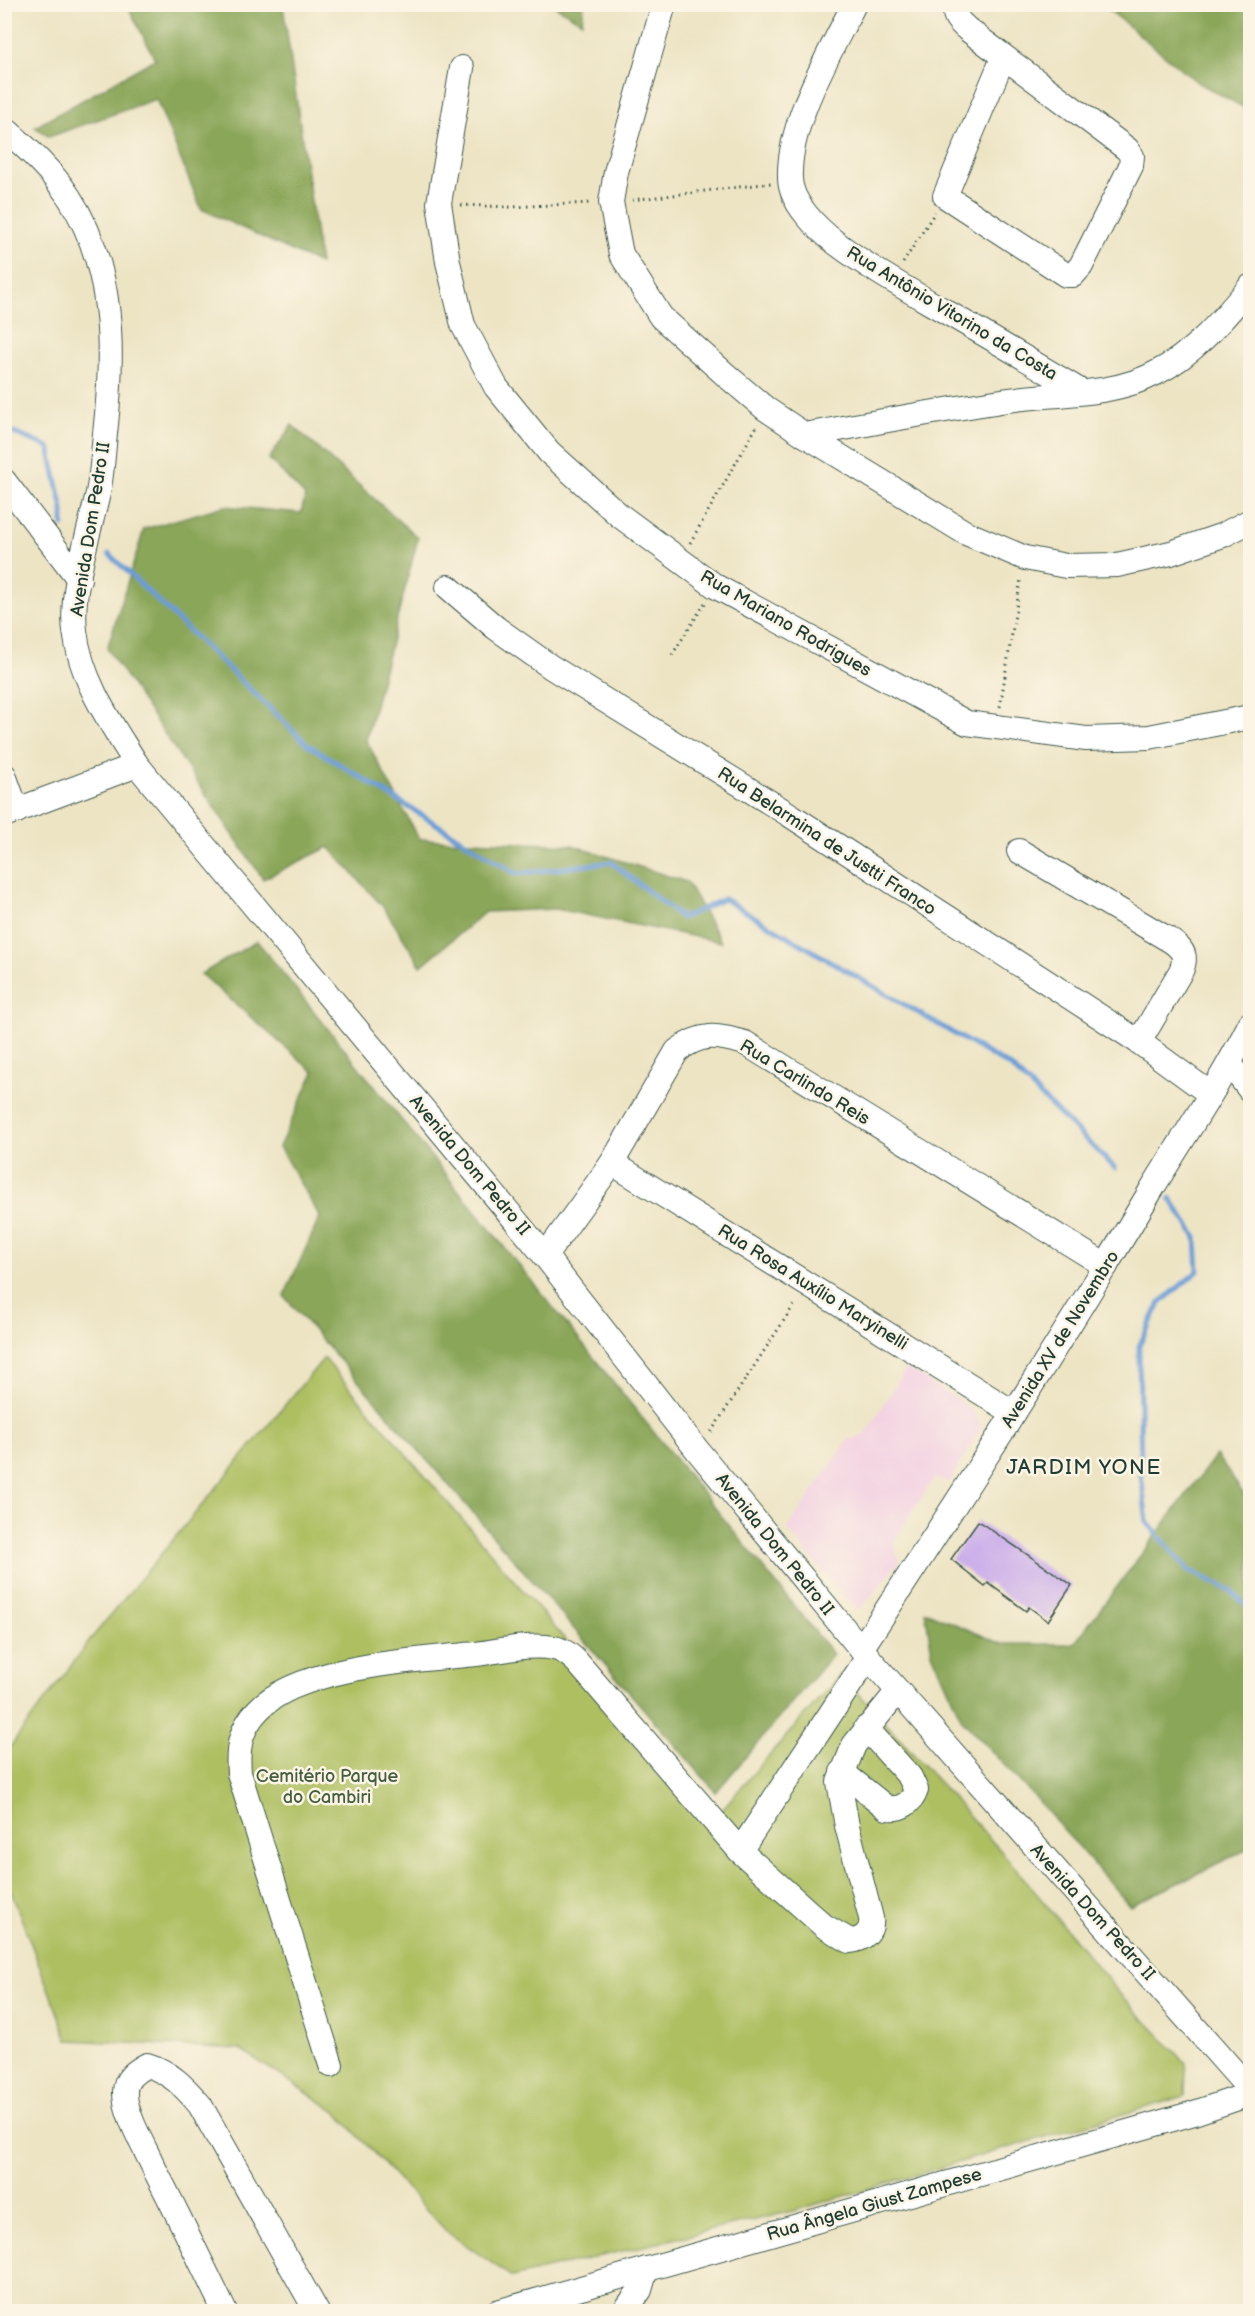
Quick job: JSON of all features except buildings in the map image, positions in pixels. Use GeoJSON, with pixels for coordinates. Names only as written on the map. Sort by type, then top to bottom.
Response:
{"type":"FeatureCollection","features":[{"type":"Feature","properties":{"kind":"street"},"geometry":{"type":"LineString","coordinates":[[664,4],[616,172],[611,202],[621,254],[661,317],[766,409],[805,435],[966,533],[1025,558],[1066,566],[1117,565],[1171,553],[1223,535],[1251,521]]}},
{"type":"Feature","properties":{"kind":"street"},"geometry":{"type":"LineString","coordinates":[[789,180],[792,153],[803,112],[854,4]]}},
{"type":"Feature","properties":{"kind":"street"},"geometry":{"type":"LineString","coordinates":[[956,4],[954,12],[960,23],[1003,58],[1127,148],[1132,156],[1131,166],[1081,266],[1073,275],[1066,275],[945,196],[1003,58]]}},
{"type":"Feature","properties":{"kind":"street","name":"Rua Mariano Rodrigues"},"geometry":{"type":"LineString","coordinates":[[462,68],[439,204],[448,262],[463,325],[496,387],[549,452],[619,515],[715,586],[939,710],[967,723],[1086,738],[1149,737],[1251,717]]}},
{"type":"Feature","properties":{"kind":"street","name":"Avenida Dom Pedro II"},"geometry":{"type":"LineString","coordinates":[[4,128],[53,176],[70,199],[89,238],[104,281],[110,323],[110,387],[99,489],[75,603],[75,630],[82,663],[94,696],[137,765],[545,1256],[698,1451],[842,1627],[1251,2092]]}},
{"type":"Feature","properties":{"kind":"street","name":"Rua Antônio Vitorino da Costa"},"geometry":{"type":"LineString","coordinates":[[789,180],[796,200],[814,224],[836,243],[892,280],[1082,392]]}},
{"type":"Feature","properties":{"kind":"street"},"geometry":{"type":"LineString","coordinates":[[805,435],[999,402],[1117,386],[1155,374],[1179,359],[1216,327],[1251,287]]}},
{"type":"Feature","properties":{"kind":"street"},"geometry":{"type":"LineString","coordinates":[[4,481],[79,579]]}},
{"type":"Feature","properties":{"kind":"street","name":"Rua Belarmina de Justti Franco"},"geometry":{"type":"LineString","coordinates":[[448,587],[496,628],[551,667],[790,815],[1138,1042],[1209,1094]]}},
{"type":"Feature","properties":{"kind":"street"},"geometry":{"type":"LineString","coordinates":[[4,775],[10,813],[137,765]]}},
{"type":"Feature","properties":{"kind":"street"},"geometry":{"type":"LineString","coordinates":[[1019,851],[1171,941],[1183,952],[1185,961],[1181,971],[1138,1042]]}},
{"type":"Feature","properties":{"kind":"street","name":"Avenida XV de Novembro"},"geometry":{"type":"LineString","coordinates":[[740,1851],[864,1653],[878,1623],[1106,1266],[1209,1094],[1230,1064],[1251,1024]]}},
{"type":"Feature","properties":{"kind":"street","name":"Rua Carlindo Reis"},"geometry":{"type":"LineString","coordinates":[[545,1256],[612,1163],[677,1051],[693,1039],[720,1036],[745,1043],[1106,1266]]}},
{"type":"Feature","properties":{"kind":"street"},"geometry":{"type":"LineString","coordinates":[[1230,1064],[1251,1090]]}},
{"type":"Feature","properties":{"kind":"street","name":"Rua Rosa Auxílio Maryinelli"},"geometry":{"type":"LineString","coordinates":[[612,1163],[1014,1413]]}},
{"type":"Feature","properties":{"kind":"street"},"geometry":{"type":"LineString","coordinates":[[842,1627],[862,1628],[878,1623]]}},
{"type":"Feature","properties":{"kind":"street"},"geometry":{"type":"LineString","coordinates":[[331,2065],[239,1773],[237,1747],[243,1730],[259,1709],[290,1689],[337,1673],[392,1663],[528,1648],[563,1650],[577,1662],[740,1851],[824,1926],[850,1941],[859,1940],[872,1925],[847,1826],[839,1782],[854,1745],[897,1691]]}},
{"type":"Feature","properties":{"kind":"street"},"geometry":{"type":"LineString","coordinates":[[842,1772],[877,1802],[895,1809],[910,1801],[916,1790],[910,1777],[866,1728]]}},
{"type":"Feature","properties":{"kind":"street"},"geometry":{"type":"LineString","coordinates":[[847,1826],[877,1802]]}},
{"type":"Feature","properties":{"kind":"street"},"geometry":{"type":"LineString","coordinates":[[225,2312],[141,2140],[128,2107],[125,2092],[128,2081],[136,2071],[147,2066],[163,2070],[184,2086],[200,2105],[317,2312]]}},
{"type":"Feature","properties":{"kind":"street","name":"Rua Ângela Giust Zampese"},"geometry":{"type":"LineString","coordinates":[[497,2312],[1194,2113],[1251,2092]]}},
{"type":"Feature","properties":{"kind":"street"},"geometry":{"type":"LineString","coordinates":[[624,2312],[640,2290],[646,2269]]}},
{"type":"Feature","properties":{"kind":"path"},"geometry":{"type":"LineString","coordinates":[[439,204],[510,207],[611,202],[789,180]]}},
{"type":"Feature","properties":{"kind":"path"},"geometry":{"type":"LineString","coordinates":[[892,280],[945,196]]}},
{"type":"Feature","properties":{"kind":"path"},"geometry":{"type":"LineString","coordinates":[[680,560],[766,409]]}},
{"type":"Feature","properties":{"kind":"path"},"geometry":{"type":"LineString","coordinates":[[996,728],[1025,558]]}},
{"type":"Feature","properties":{"kind":"path"},"geometry":{"type":"LineString","coordinates":[[672,655],[715,586]]}},
{"type":"Feature","properties":{"kind":"path"},"geometry":{"type":"LineString","coordinates":[[698,1451],[808,1283]]}},
{"type":"Feature","properties":{"kind":"shaded area"},"geometry":{"type":"Polygon","coordinates":[[[907,1367],[971,1409],[982,1426],[949,1483],[934,1478],[893,1542],[900,1561],[860,1609],[847,1600],[787,1529],[849,1439],[864,1436],[907,1367]]]}},
{"type":"Feature","properties":{"kind":"green space"},"geometry":{"type":"Polygon","coordinates":[[[127,5],[283,5],[320,264],[201,209],[156,99],[49,137],[35,127],[155,59],[127,5]]]}},
{"type":"Feature","properties":{"kind":"green space"},"geometry":{"type":"Polygon","coordinates":[[[553,5],[584,5],[582,22],[553,5]]]}},
{"type":"Feature","properties":{"kind":"green space"},"geometry":{"type":"Polygon","coordinates":[[[1103,5],[1250,5],[1250,111],[1197,82],[1103,5]]]}},
{"type":"Feature","properties":{"kind":"green space"},"geometry":{"type":"Polygon","coordinates":[[[292,425],[418,538],[366,740],[419,839],[572,845],[687,882],[721,942],[556,909],[485,912],[421,966],[384,908],[329,847],[263,879],[107,649],[144,529],[224,506],[301,513],[305,496],[269,459],[292,425]]]}},
{"type":"Feature","properties":{"kind":"green space"},"geometry":{"type":"Polygon","coordinates":[[[257,941],[833,1654],[716,1792],[284,1296],[320,1217],[279,1147],[314,1072],[201,974],[257,941]]]}},
{"type":"Feature","properties":{"kind":"green space","name":"Cemitério Parque do Cambiri"},"geometry":{"type":"Polygon","coordinates":[[[324,1358],[716,1816],[841,1674],[1008,1859],[1120,1994],[1186,2063],[1185,2096],[793,2211],[512,2277],[447,2232],[335,2111],[240,2049],[68,2040],[5,1876],[4,1755],[94,1635],[324,1358]]]}},
{"type":"Feature","properties":{"kind":"green space"},"geometry":{"type":"Polygon","coordinates":[[[1216,1455],[1250,1503],[1250,1848],[1130,1906],[1038,1801],[962,1720],[932,1653],[925,1611],[1002,1644],[1074,1644],[1216,1455]]]}},
{"type":"Feature","properties":{"kind":"waterway"},"geometry":{"type":"LineString","coordinates":[[4,429],[49,447],[63,510],[63,525]]}},
{"type":"Feature","properties":{"kind":"waterway"},"geometry":{"type":"LineString","coordinates":[[109,554],[307,744],[517,874],[611,862],[682,918],[724,899],[1011,1067],[1115,1168]]}},
{"type":"Feature","properties":{"kind":"waterway"},"geometry":{"type":"LineString","coordinates":[[1170,1198],[1196,1237],[1198,1271],[1160,1303],[1139,1346],[1141,1475],[1147,1522],[1188,1570],[1230,1590],[1250,1609]]}},
{"type":"Feature","properties":{"kind":"district","name":"JARDIM YONE"},"geometry":{"type":"Point","coordinates":[1084,1467]}}]}
